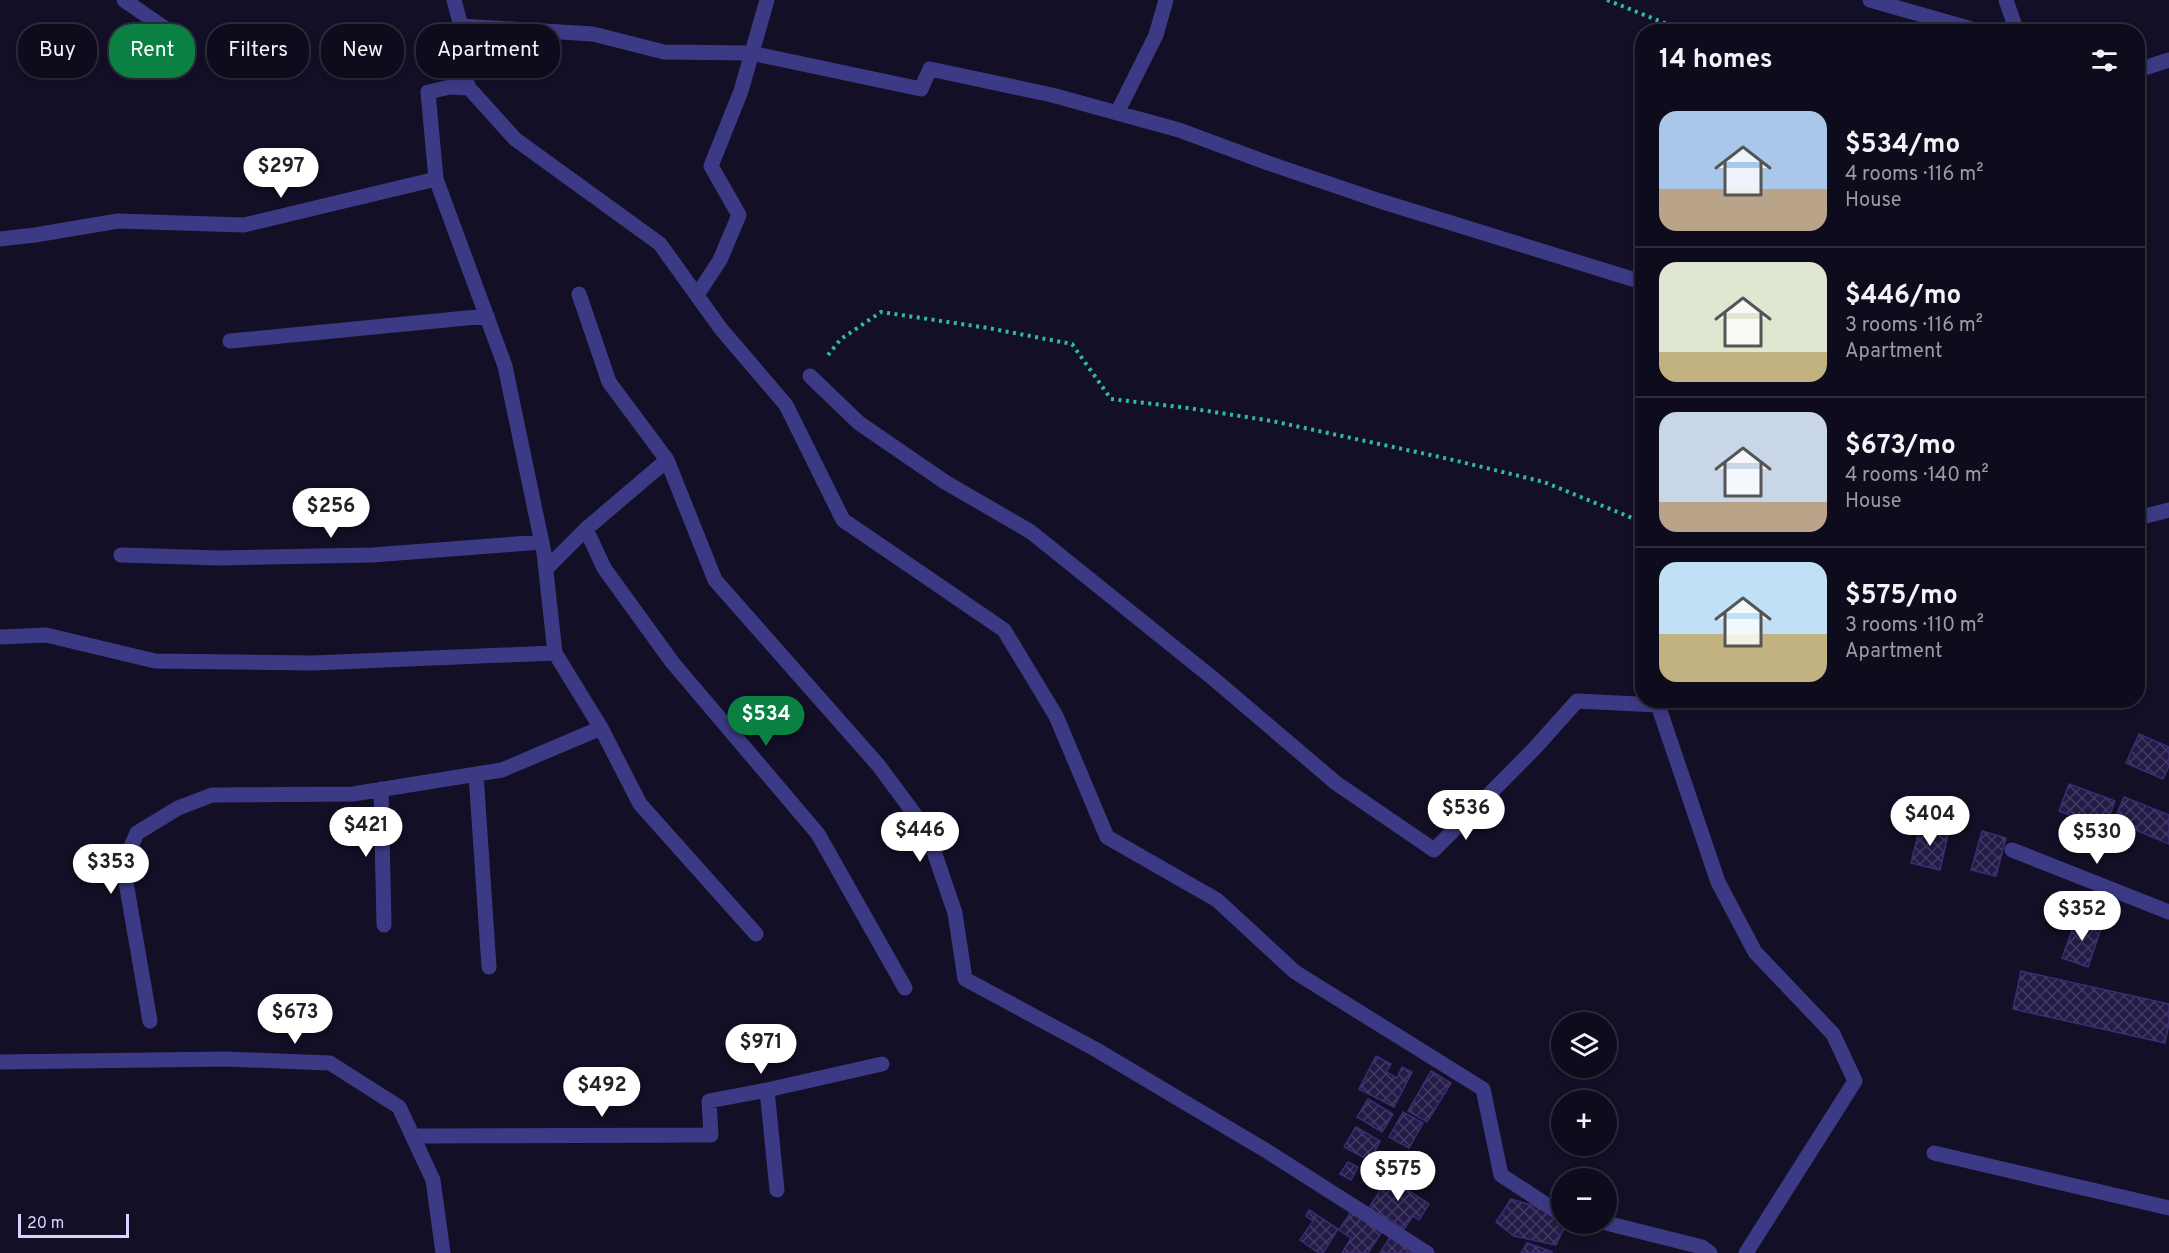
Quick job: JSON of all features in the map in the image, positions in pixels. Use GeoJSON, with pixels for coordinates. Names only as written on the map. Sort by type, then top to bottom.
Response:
{"type":"FeatureCollection","features":[{"type":"Feature","properties":{"kind":"street"},"geometry":{"type":"LineString","coordinates":[[124,0],[158,24]]}},
{"type":"Feature","properties":{"kind":"street"},"geometry":{"type":"LineString","coordinates":[[454,0],[460,24]]}},
{"type":"Feature","properties":{"kind":"street"},"geometry":{"type":"LineString","coordinates":[[697,295],[720,260],[739,215],[711,166],[741,91],[767,0]]}},
{"type":"Feature","properties":{"kind":"street"},"geometry":{"type":"LineString","coordinates":[[1117,113],[1156,35],[1166,0]]}},
{"type":"Feature","properties":{"kind":"street"},"geometry":{"type":"LineString","coordinates":[[1870,0],[1954,24]]}},
{"type":"Feature","properties":{"kind":"street"},"geometry":{"type":"LineString","coordinates":[[2006,0],[2014,24]]}},
{"type":"Feature","properties":{"kind":"street"},"geometry":{"type":"LineString","coordinates":[[560,32],[593,34],[664,52],[751,54],[921,89],[930,69],[1052,95],[1179,130],[1380,201],[1635,280]]}},
{"type":"Feature","properties":{"kind":"street"},"geometry":{"type":"LineString","coordinates":[[2145,68],[2169,60]]}},
{"type":"Feature","properties":{"kind":"street"},"geometry":{"type":"LineString","coordinates":[[465,78],[469,88],[515,139],[660,244],[722,329],[786,405],[843,520],[1004,630],[1056,716],[1107,837],[1217,900],[1294,972],[1483,1089],[1501,1175],[1551,1208]]}},
{"type":"Feature","properties":{"kind":"street"},"geometry":{"type":"LineString","coordinates":[[469,88],[450,87],[428,92],[436,179],[505,366],[542,542],[555,653],[601,728],[640,804],[756,934]]}},
{"type":"Feature","properties":{"kind":"street"},"geometry":{"type":"LineString","coordinates":[[0,239],[118,221],[244,225],[436,179]]}},
{"type":"Feature","properties":{"kind":"street"},"geometry":{"type":"LineString","coordinates":[[579,294],[609,382],[667,460],[715,580],[879,766],[927,831],[955,914],[965,979],[1105,1055],[1265,1150],[1427,1253]]}},
{"type":"Feature","properties":{"kind":"street"},"geometry":{"type":"LineString","coordinates":[[230,341],[487,316]]}},
{"type":"Feature","properties":{"kind":"street"},"geometry":{"type":"LineString","coordinates":[[810,376],[859,423],[945,482],[1031,532],[1215,680],[1336,783],[1434,850],[1535,748],[1577,701],[1635,704]]}},
{"type":"Feature","properties":{"kind":"street"},"geometry":{"type":"LineString","coordinates":[[546,569],[586,529],[667,460]]}},
{"type":"Feature","properties":{"kind":"street"},"geometry":{"type":"LineString","coordinates":[[2145,516],[2169,510]]}},
{"type":"Feature","properties":{"kind":"street"},"geometry":{"type":"LineString","coordinates":[[586,529],[604,568],[672,662],[818,834],[905,988]]}},
{"type":"Feature","properties":{"kind":"street"},"geometry":{"type":"LineString","coordinates":[[121,555],[219,558],[372,555],[542,542]]}},
{"type":"Feature","properties":{"kind":"street"},"geometry":{"type":"LineString","coordinates":[[0,637],[46,635],[155,661],[313,663],[555,653]]}},
{"type":"Feature","properties":{"kind":"street"},"geometry":{"type":"LineString","coordinates":[[1659,708],[1718,882],[1744,932],[1755,952],[1833,1034],[1855,1081],[1746,1253]]}},
{"type":"Feature","properties":{"kind":"street"},"geometry":{"type":"LineString","coordinates":[[150,1021],[123,865],[137,832],[178,808],[212,795],[353,794],[501,770],[601,728]]}},
{"type":"Feature","properties":{"kind":"street"},"geometry":{"type":"LineString","coordinates":[[476,774],[489,967]]}},
{"type":"Feature","properties":{"kind":"street"},"geometry":{"type":"LineString","coordinates":[[381,789],[384,925]]}},
{"type":"Feature","properties":{"kind":"street"},"geometry":{"type":"LineString","coordinates":[[2012,850],[2169,912]]}},
{"type":"Feature","properties":{"kind":"street"},"geometry":{"type":"LineString","coordinates":[[0,1062],[226,1059],[330,1062],[399,1107],[433,1180],[443,1253]]}},
{"type":"Feature","properties":{"kind":"street"},"geometry":{"type":"LineString","coordinates":[[412,1136],[711,1135],[709,1101],[882,1064]]}},
{"type":"Feature","properties":{"kind":"street"},"geometry":{"type":"LineString","coordinates":[[767,1090],[777,1190]]}},
{"type":"Feature","properties":{"kind":"street"},"geometry":{"type":"LineString","coordinates":[[1934,1153],[2169,1208]]}},
{"type":"Feature","properties":{"kind":"street"},"geometry":{"type":"LineString","coordinates":[[1617,1226],[1702,1247],[1710,1253]]}},
{"type":"Feature","properties":{"kind":"path"},"geometry":{"type":"LineString","coordinates":[[1607,0],[1667,24]]}},
{"type":"Feature","properties":{"kind":"path"},"geometry":{"type":"LineString","coordinates":[[810,376],[842,339],[881,312],[988,328],[1072,344],[1112,399],[1272,421],[1449,459],[1544,482],[1635,519]]}},
{"type":"Feature","properties":{"kind":"building"},"geometry":{"type":"Polygon","coordinates":[[[2139,734],[2169,747],[2169,766],[2163,779],[2126,763],[2139,734]]]}},
{"type":"Feature","properties":{"kind":"building"},"geometry":{"type":"Polygon","coordinates":[[[2069,784],[2115,801],[2105,828],[2059,811],[2069,784]]]}},
{"type":"Feature","properties":{"kind":"building"},"geometry":{"type":"Polygon","coordinates":[[[2124,797],[2169,815],[2169,844],[2114,821],[2124,797]]]}},
{"type":"Feature","properties":{"kind":"building"},"geometry":{"type":"Polygon","coordinates":[[[1921,823],[1949,830],[1940,870],[1911,863],[1921,823]]]}},
{"type":"Feature","properties":{"kind":"building"},"geometry":{"type":"Polygon","coordinates":[[[1982,831],[2006,838],[1996,876],[1971,870],[1982,831]]]}},
{"type":"Feature","properties":{"kind":"building"},"geometry":{"type":"Polygon","coordinates":[[[2077,917],[2102,926],[2088,967],[2062,958],[2077,917]]]}},
{"type":"Feature","properties":{"kind":"building"},"geometry":{"type":"Polygon","coordinates":[[[2021,971],[2169,1004],[2169,1024],[2165,1043],[2013,1009],[2021,971]]]}},
{"type":"Feature","properties":{"kind":"building"},"geometry":{"type":"Polygon","coordinates":[[[1376,1056],[1391,1064],[1386,1072],[1397,1078],[1402,1067],[1412,1072],[1394,1107],[1359,1089],[1376,1056]]]}},
{"type":"Feature","properties":{"kind":"building"},"geometry":{"type":"Polygon","coordinates":[[[1431,1071],[1451,1083],[1427,1122],[1408,1111],[1431,1071]]]}},
{"type":"Feature","properties":{"kind":"building"},"geometry":{"type":"Polygon","coordinates":[[[1368,1099],[1393,1114],[1382,1132],[1357,1117],[1368,1099]]]}},
{"type":"Feature","properties":{"kind":"building"},"geometry":{"type":"Polygon","coordinates":[[[1403,1112],[1423,1123],[1409,1148],[1389,1137],[1403,1112]]]}},
{"type":"Feature","properties":{"kind":"building"},"geometry":{"type":"Polygon","coordinates":[[[1356,1127],[1380,1141],[1370,1161],[1344,1147],[1356,1127]]]}},
{"type":"Feature","properties":{"kind":"building"},"geometry":{"type":"Polygon","coordinates":[[[1348,1162],[1358,1167],[1351,1180],[1340,1174],[1348,1162]]]}},
{"type":"Feature","properties":{"kind":"building"},"geometry":{"type":"Polygon","coordinates":[[[1393,1170],[1414,1183],[1409,1191],[1429,1204],[1419,1220],[1413,1216],[1404,1229],[1388,1218],[1386,1223],[1367,1211],[1393,1170]]]}},
{"type":"Feature","properties":{"kind":"building"},"geometry":{"type":"Polygon","coordinates":[[[1511,1199],[1551,1211],[1551,1234],[1561,1234],[1556,1245],[1514,1236],[1496,1222],[1511,1199]]]}},
{"type":"Feature","properties":{"kind":"building"},"geometry":{"type":"Polygon","coordinates":[[[1309,1210],[1338,1229],[1323,1253],[1319,1253],[1300,1240],[1313,1221],[1306,1216],[1309,1210]]]}},
{"type":"Feature","properties":{"kind":"building"},"geometry":{"type":"Polygon","coordinates":[[[1352,1210],[1383,1230],[1368,1253],[1342,1253],[1351,1238],[1339,1230],[1352,1210]]]}},
{"type":"Feature","properties":{"kind":"building"},"geometry":{"type":"Polygon","coordinates":[[[1390,1237],[1415,1253],[1380,1253],[1390,1237]]]}},
{"type":"Feature","properties":{"kind":"building"},"geometry":{"type":"Polygon","coordinates":[[[1527,1243],[1553,1252],[1521,1253],[1527,1243]]]}}]}
